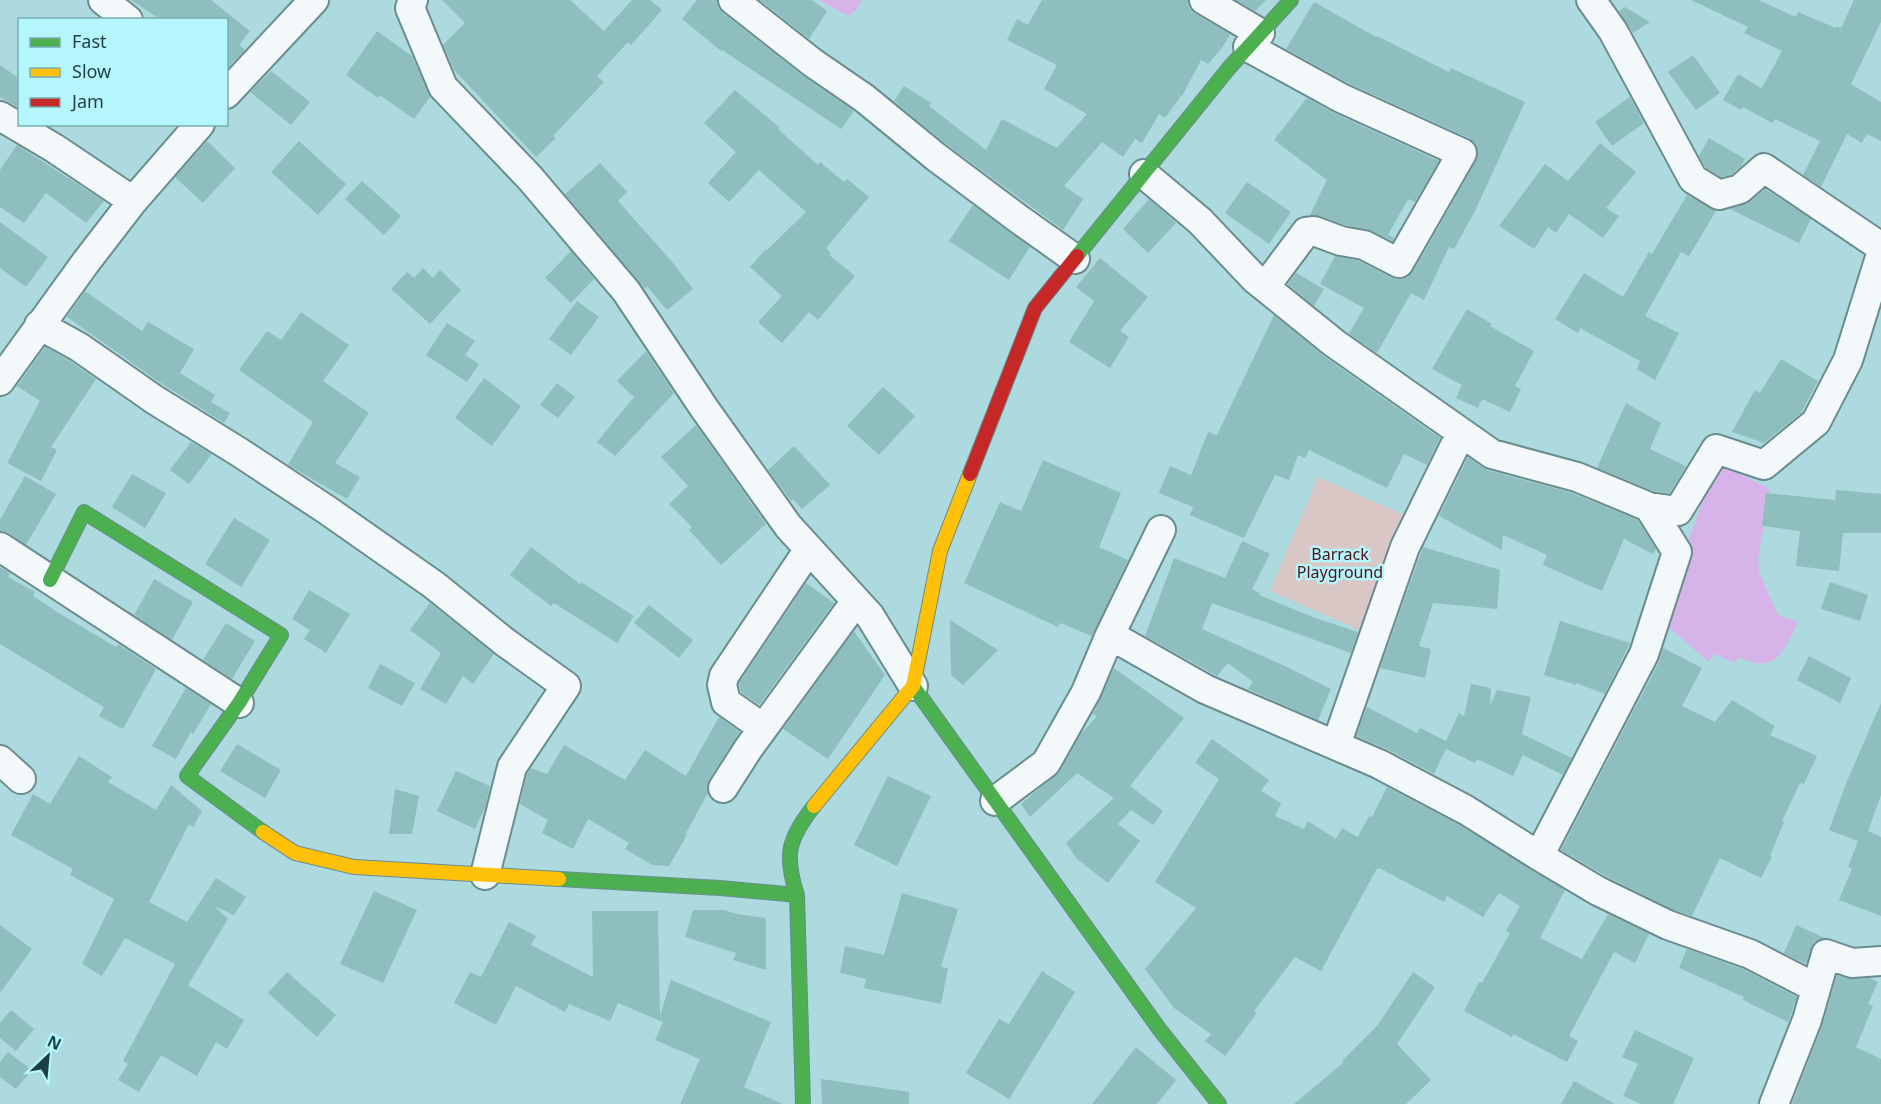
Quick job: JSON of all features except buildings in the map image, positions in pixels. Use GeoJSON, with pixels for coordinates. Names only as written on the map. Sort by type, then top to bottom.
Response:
{"type":"FeatureCollection","features":[{"type":"Feature","properties":{"kind":"main road"},"geometry":{"type":"LineString","coordinates":[[803,1104],[796,896],[789,870],[789,844],[804,819],[913,686],[940,551],[1035,308],[1254,40],[1291,0]]}},
{"type":"Feature","properties":{"kind":"main road"},"geometry":{"type":"LineString","coordinates":[[50,580],[84,512],[281,635],[239,703],[187,776],[246,821],[295,853],[354,867],[720,888],[796,896]]}},
{"type":"Feature","properties":{"kind":"main road"},"geometry":{"type":"LineString","coordinates":[[913,686],[1160,1030],[1219,1104]]}},
{"type":"Feature","properties":{"kind":"street"},"geometry":{"type":"LineString","coordinates":[[103,0],[126,18]]}},
{"type":"Feature","properties":{"kind":"street"},"geometry":{"type":"LineString","coordinates":[[228,90],[314,0]]}},
{"type":"Feature","properties":{"kind":"street"},"geometry":{"type":"LineString","coordinates":[[733,0],[813,63],[864,98],[936,157],[1075,259]]}},
{"type":"Feature","properties":{"kind":"street"},"geometry":{"type":"LineString","coordinates":[[1204,0],[1254,40],[1341,98],[1462,153],[1399,263],[1364,246],[1341,241],[1314,231],[1306,232],[1265,287]]}},
{"type":"Feature","properties":{"kind":"street"},"geometry":{"type":"LineString","coordinates":[[1591,0],[1612,31],[1693,179],[1719,195],[1740,189],[1764,168],[1881,247]]}},
{"type":"Feature","properties":{"kind":"street"},"geometry":{"type":"LineString","coordinates":[[404,3],[443,87],[530,178],[626,291],[736,454],[788,526],[870,616],[913,686]]}},
{"type":"Feature","properties":{"kind":"street"},"geometry":{"type":"LineString","coordinates":[[0,116],[54,148],[133,201]]}},
{"type":"Feature","properties":{"kind":"street"},"geometry":{"type":"LineString","coordinates":[[0,381],[133,201],[198,126]]}},
{"type":"Feature","properties":{"kind":"street"},"geometry":{"type":"LineString","coordinates":[[1144,174],[1200,221],[1265,287],[1334,343],[1492,454],[1577,477],[1649,507],[1678,511],[1716,449],[1764,465],[1816,422],[1848,360],[1881,254]]}},
{"type":"Feature","properties":{"kind":"street"},"geometry":{"type":"LineString","coordinates":[[39,326],[79,347],[155,400],[327,510],[434,585],[506,643],[566,686],[512,767],[485,875]]}},
{"type":"Feature","properties":{"kind":"street"},"geometry":{"type":"LineString","coordinates":[[1336,745],[1406,547],[1461,433]]}},
{"type":"Feature","properties":{"kind":"street"},"geometry":{"type":"LineString","coordinates":[[1539,856],[1644,654],[1677,552],[1649,507]]}},
{"type":"Feature","properties":{"kind":"street"},"geometry":{"type":"LineString","coordinates":[[995,801],[1046,763],[1086,692],[1110,635],[1161,530]]}},
{"type":"Feature","properties":{"kind":"street"},"geometry":{"type":"LineString","coordinates":[[0,547],[239,703]]}},
{"type":"Feature","properties":{"kind":"street"},"geometry":{"type":"LineString","coordinates":[[763,728],[726,702],[722,685],[724,676],[809,549]]}},
{"type":"Feature","properties":{"kind":"street"},"geometry":{"type":"LineString","coordinates":[[723,788],[763,728],[856,601]]}},
{"type":"Feature","properties":{"kind":"street"},"geometry":{"type":"LineString","coordinates":[[1110,635],[1205,689],[1263,716],[1379,764],[1466,810],[1598,891],[1668,925],[1750,954],[1816,988]]}},
{"type":"Feature","properties":{"kind":"street"},"geometry":{"type":"LineString","coordinates":[[0,760],[21,779]]}},
{"type":"Feature","properties":{"kind":"street"},"geometry":{"type":"LineString","coordinates":[[1774,1104],[1807,1020],[1826,954],[1852,963],[1881,962]]}},
{"type":"Feature","properties":{"kind":"green space","name":"Barrack Playground"},"geometry":{"type":"Polygon","coordinates":[[[1318,477],[1414,519],[1369,634],[1270,591],[1318,477]]]}},
{"type":"Feature","properties":{"kind":"shaded area"},"geometry":{"type":"Polygon","coordinates":[[[819,0],[862,0],[855,11],[848,16],[819,0]]]}},
{"type":"Feature","properties":{"kind":"shaded area"},"geometry":{"type":"Polygon","coordinates":[[[1724,466],[1770,489],[1758,559],[1759,572],[1778,615],[1798,622],[1783,650],[1770,662],[1751,662],[1739,657],[1736,663],[1714,654],[1709,662],[1659,619],[1713,474],[1724,466]]]}},
{"type":"Feature","properties":{"kind":"traffic: fast"},"geometry":{"type":"LineString","coordinates":[[1077,256],[1229,68],[1291,0]]}},
{"type":"Feature","properties":{"kind":"traffic: fast"},"geometry":{"type":"LineString","coordinates":[[50,580],[84,512],[281,635],[239,703],[187,776],[263,832]]}},
{"type":"Feature","properties":{"kind":"traffic: fast"},"geometry":{"type":"LineString","coordinates":[[913,686],[1160,1030],[1219,1104]]}},
{"type":"Feature","properties":{"kind":"traffic: fast"},"geometry":{"type":"LineString","coordinates":[[803,1104],[797,895],[790,858],[794,838],[814,806]]}},
{"type":"Feature","properties":{"kind":"traffic: fast"},"geometry":{"type":"LineString","coordinates":[[559,879],[720,888],[797,895]]}},
{"type":"Feature","properties":{"kind":"traffic: slow"},"geometry":{"type":"LineString","coordinates":[[814,806],[913,686],[940,551],[970,474]]}},
{"type":"Feature","properties":{"kind":"traffic: slow"},"geometry":{"type":"LineString","coordinates":[[263,832],[295,853],[354,867],[559,879]]}},
{"type":"Feature","properties":{"kind":"traffic: jam"},"geometry":{"type":"LineString","coordinates":[[970,474],[1035,308],[1077,256]]}}]}
